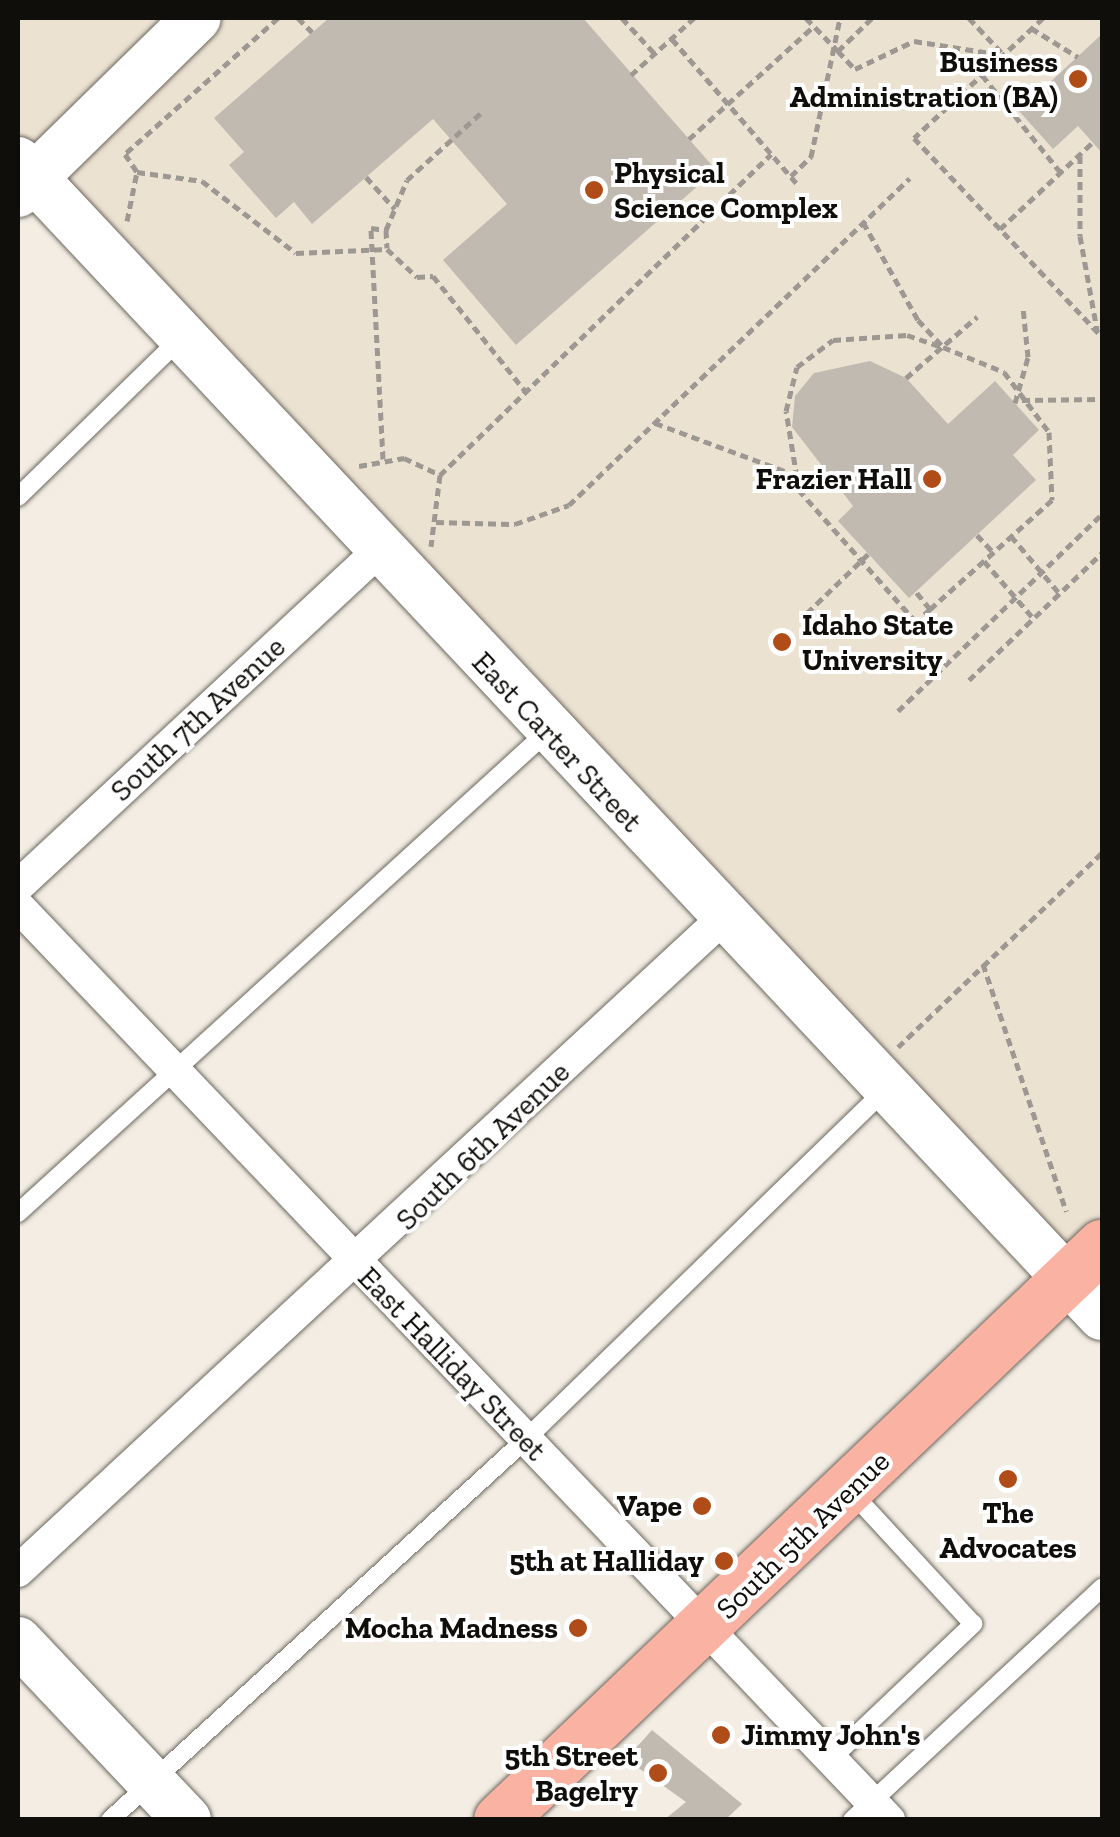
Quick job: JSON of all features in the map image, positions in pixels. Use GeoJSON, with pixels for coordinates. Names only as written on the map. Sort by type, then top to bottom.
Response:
{"type":"FeatureCollection","features":[{"type":"Feature","properties":{"kind":"main road","name":"South 5th Avenue"},"geometry":{"type":"LineString","coordinates":[[510,1816],[1085,1264]]}},
{"type":"Feature","properties":{"kind":"street"},"geometry":{"type":"LineString","coordinates":[[23,177],[197,18]]}},
{"type":"Feature","properties":{"kind":"street","name":"East Carter Street"},"geometry":{"type":"LineString","coordinates":[[23,177],[183,336],[378,552],[722,919],[892,1068],[1085,1264]]}},
{"type":"Feature","properties":{"kind":"street","name":"South 7th Avenue"},"geometry":{"type":"LineString","coordinates":[[18,886],[378,552]]}},
{"type":"Feature","properties":{"kind":"street","name":"East Halliday Street"},"geometry":{"type":"LineString","coordinates":[[18,906],[832,1758],[871,1813]]}},
{"type":"Feature","properties":{"kind":"street","name":"South 6th Avenue"},"geometry":{"type":"LineString","coordinates":[[18,1571],[358,1266],[722,919]]}},
{"type":"Feature","properties":{"kind":"street"},"geometry":{"type":"LineString","coordinates":[[18,1641],[187,1820]]}},
{"type":"Feature","properties":{"kind":"lane"},"geometry":{"type":"LineString","coordinates":[[18,497],[183,336]]}},
{"type":"Feature","properties":{"kind":"lane"},"geometry":{"type":"LineString","coordinates":[[18,1213],[548,732]]}},
{"type":"Feature","properties":{"kind":"lane"},"geometry":{"type":"LineString","coordinates":[[110,1820],[525,1440],[892,1068]]}},
{"type":"Feature","properties":{"kind":"lane"},"geometry":{"type":"LineString","coordinates":[[832,1758],[973,1624],[849,1490]]}},
{"type":"Feature","properties":{"kind":"lane"},"geometry":{"type":"LineString","coordinates":[[871,1813],[1102,1588]]}},
{"type":"Feature","properties":{"kind":"path"},"geometry":{"type":"LineString","coordinates":[[119,232],[132,214],[137,172],[125,154],[278,18]]}},
{"type":"Feature","properties":{"kind":"path"},"geometry":{"type":"LineString","coordinates":[[298,18],[312,32]]}},
{"type":"Feature","properties":{"kind":"path"},"geometry":{"type":"LineString","coordinates":[[622,18],[655,54]]}},
{"type":"Feature","properties":{"kind":"path"},"geometry":{"type":"LineString","coordinates":[[631,75],[694,18]]}},
{"type":"Feature","properties":{"kind":"path"},"geometry":{"type":"LineString","coordinates":[[806,18],[855,69],[914,41],[1003,55]]}},
{"type":"Feature","properties":{"kind":"path"},"geometry":{"type":"LineString","coordinates":[[791,176],[811,157],[838,50],[840,18]]}},
{"type":"Feature","properties":{"kind":"path"},"geometry":{"type":"LineString","coordinates":[[838,50],[872,18]]}},
{"type":"Feature","properties":{"kind":"path"},"geometry":{"type":"LineString","coordinates":[[969,18],[1003,55]]}},
{"type":"Feature","properties":{"kind":"path"},"geometry":{"type":"LineString","coordinates":[[1043,18],[914,138],[1100,335]]}},
{"type":"Feature","properties":{"kind":"path"},"geometry":{"type":"LineString","coordinates":[[688,139],[814,26]]}},
{"type":"Feature","properties":{"kind":"path"},"geometry":{"type":"LineString","coordinates":[[1031,28],[1078,57]]}},
{"type":"Feature","properties":{"kind":"path"},"geometry":{"type":"LineString","coordinates":[[672,39],[797,184]]}},
{"type":"Feature","properties":{"kind":"path"},"geometry":{"type":"LineString","coordinates":[[982,74],[1060,173]]}},
{"type":"Feature","properties":{"kind":"path"},"geometry":{"type":"LineString","coordinates":[[386,249],[386,230],[408,180],[482,112]]}},
{"type":"Feature","properties":{"kind":"path"},"geometry":{"type":"LineString","coordinates":[[1000,229],[1093,142]]}},
{"type":"Feature","properties":{"kind":"path"},"geometry":{"type":"LineString","coordinates":[[430,549],[440,475],[771,154]]}},
{"type":"Feature","properties":{"kind":"path"},"geometry":{"type":"LineString","coordinates":[[1080,156],[1080,236],[1100,335]]}},
{"type":"Feature","properties":{"kind":"path"},"geometry":{"type":"LineString","coordinates":[[137,172],[202,181],[296,253],[328,257],[368,246],[386,249],[417,277],[433,276],[526,392]]}},
{"type":"Feature","properties":{"kind":"path"},"geometry":{"type":"LineString","coordinates":[[366,177],[395,209]]}},
{"type":"Feature","properties":{"kind":"path"},"geometry":{"type":"LineString","coordinates":[[436,522],[514,524],[569,504],[910,178]]}},
{"type":"Feature","properties":{"kind":"path"},"geometry":{"type":"LineString","coordinates":[[864,222],[918,320],[944,348]]}},
{"type":"Feature","properties":{"kind":"path"},"geometry":{"type":"LineString","coordinates":[[383,459],[368,246],[371,228],[386,230]]}},
{"type":"Feature","properties":{"kind":"path"},"geometry":{"type":"LineString","coordinates":[[1023,306],[1023,396]]}},
{"type":"Feature","properties":{"kind":"path"},"geometry":{"type":"LineString","coordinates":[[906,378],[977,317]]}},
{"type":"Feature","properties":{"kind":"path"},"geometry":{"type":"LineString","coordinates":[[867,333],[944,348],[1004,372],[1023,396],[1049,432],[1052,500],[916,622],[795,476],[786,411],[808,353],[867,333]]}},
{"type":"Feature","properties":{"kind":"path"},"geometry":{"type":"LineString","coordinates":[[1023,396],[1102,399]]}},
{"type":"Feature","properties":{"kind":"path"},"geometry":{"type":"LineString","coordinates":[[654,422],[795,476],[827,478]]}},
{"type":"Feature","properties":{"kind":"path"},"geometry":{"type":"LineString","coordinates":[[359,466],[383,459],[428,464],[440,475]]}},
{"type":"Feature","properties":{"kind":"path"},"geometry":{"type":"LineString","coordinates":[[898,710],[1102,514]]}},
{"type":"Feature","properties":{"kind":"path"},"geometry":{"type":"LineString","coordinates":[[977,535],[993,552]]}},
{"type":"Feature","properties":{"kind":"path"},"geometry":{"type":"LineString","coordinates":[[1011,536],[1060,594]]}},
{"type":"Feature","properties":{"kind":"path"},"geometry":{"type":"LineString","coordinates":[[970,680],[1102,553]]}},
{"type":"Feature","properties":{"kind":"path"},"geometry":{"type":"LineString","coordinates":[[806,613],[868,554]]}},
{"type":"Feature","properties":{"kind":"path"},"geometry":{"type":"LineString","coordinates":[[984,561],[1034,619]]}},
{"type":"Feature","properties":{"kind":"path"},"geometry":{"type":"LineString","coordinates":[[916,592],[930,609]]}},
{"type":"Feature","properties":{"kind":"path"},"geometry":{"type":"LineString","coordinates":[[892,1068],[983,964],[1102,853]]}},
{"type":"Feature","properties":{"kind":"path"},"geometry":{"type":"LineString","coordinates":[[983,964],[1085,1264]]}},
{"type":"Feature","properties":{"kind":"shaded area","name":"Idaho State University"},"geometry":{"type":"Polygon","coordinates":[[[18,18],[1102,18],[1102,1246],[1069,1280],[909,1075],[803,995],[18,161],[18,18]]]}},
{"type":"Feature","properties":{"kind":"building","name":"Physical Science Complex"},"geometry":{"type":"Polygon","coordinates":[[[329,18],[583,18],[716,170],[516,345],[443,260],[507,204],[433,119],[312,224],[294,202],[276,218],[229,165],[244,152],[214,118],[329,18]]]}},
{"type":"Feature","properties":{"kind":"building","name":"Business Administration (BA)"},"geometry":{"type":"Polygon","coordinates":[[[1102,34],[1102,153],[1078,126],[1053,149],[1019,111],[1102,34]]]}},
{"type":"Feature","properties":{"kind":"building","name":"Frazier Hall"},"geometry":{"type":"Polygon","coordinates":[[[870,361],[906,378],[948,424],[995,381],[1039,430],[1013,455],[1036,480],[909,598],[838,521],[853,506],[792,427],[795,396],[814,373],[870,361]]]}},
{"type":"Feature","properties":{"kind":"building"},"geometry":{"type":"Polygon","coordinates":[[[652,1730],[742,1804],[725,1820],[664,1820],[686,1802],[626,1759],[652,1730]]]}},
{"type":"Feature","properties":{"kind":"place","name":"Business Administration (BA)"},"geometry":{"type":"Point","coordinates":[1078,79]}},
{"type":"Feature","properties":{"kind":"place","name":"Physical Science Complex"},"geometry":{"type":"Point","coordinates":[594,190]}},
{"type":"Feature","properties":{"kind":"place","name":"Frazier Hall"},"geometry":{"type":"Point","coordinates":[932,479]}},
{"type":"Feature","properties":{"kind":"place","name":"Idaho State University"},"geometry":{"type":"Point","coordinates":[782,642]}},
{"type":"Feature","properties":{"kind":"place","name":"The Advocates"},"geometry":{"type":"Point","coordinates":[1008,1479]}},
{"type":"Feature","properties":{"kind":"place","name":"Vape"},"geometry":{"type":"Point","coordinates":[702,1506]}},
{"type":"Feature","properties":{"kind":"place","name":"5th at Halliday"},"geometry":{"type":"Point","coordinates":[724,1561]}},
{"type":"Feature","properties":{"kind":"place","name":"Mocha Madness"},"geometry":{"type":"Point","coordinates":[578,1628]}},
{"type":"Feature","properties":{"kind":"place","name":"Jimmy John's"},"geometry":{"type":"Point","coordinates":[721,1735]}},
{"type":"Feature","properties":{"kind":"place","name":"5th Street Bagelry"},"geometry":{"type":"Point","coordinates":[658,1773]}}]}
